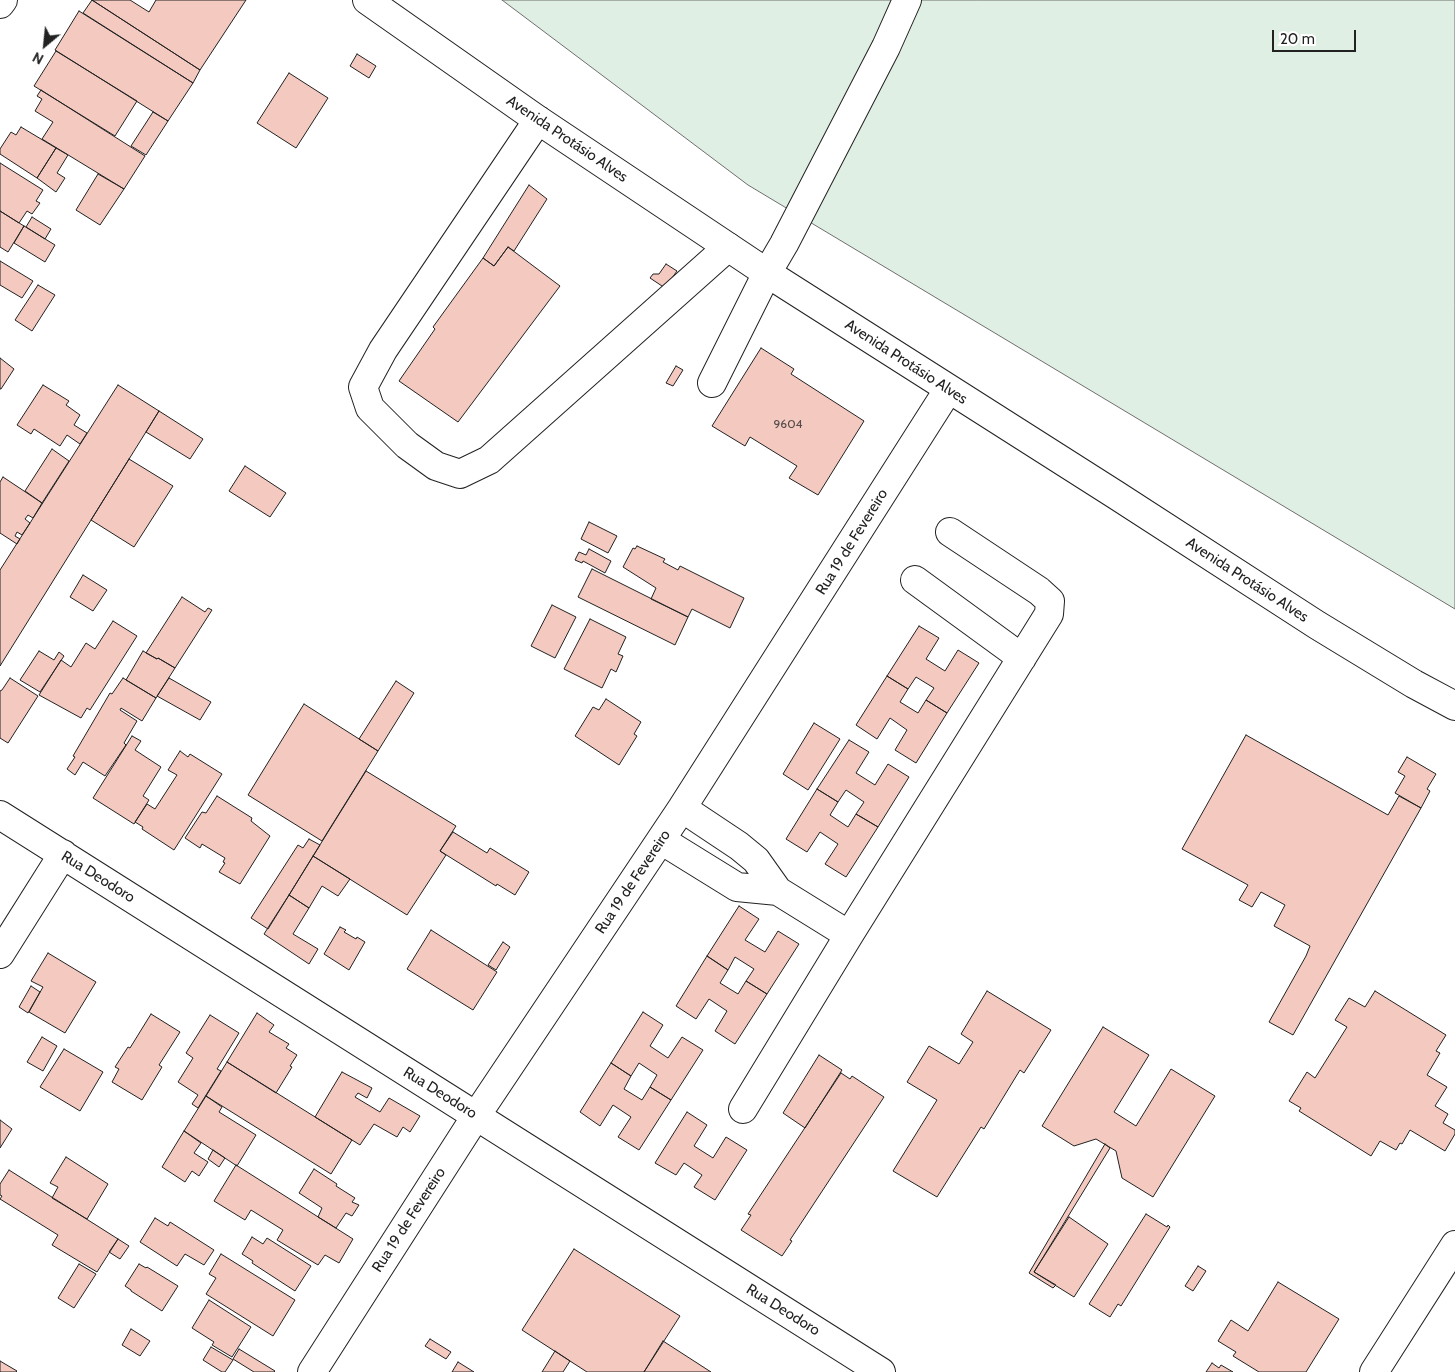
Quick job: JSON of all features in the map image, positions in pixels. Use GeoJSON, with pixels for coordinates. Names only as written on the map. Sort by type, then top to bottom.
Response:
{"type":"FeatureCollection","features":[{"type":"Feature","properties":{"kind":"street"},"geometry":{"type":"LineString","coordinates":[[0,4],[3,0]]}},
{"type":"Feature","properties":{"kind":"street","name":"Avenida Protásio Alves"},"geometry":{"type":"LineString","coordinates":[[367,0],[538,120],[767,273],[1317,625],[1414,684],[1455,706]]}},
{"type":"Feature","properties":{"kind":"street"},"geometry":{"type":"LineString","coordinates":[[712,383],[767,273],[886,47],[907,0]]}},
{"type":"Feature","properties":{"kind":"street"},"geometry":{"type":"LineString","coordinates":[[538,120],[383,350],[363,386],[370,408],[407,445],[436,466],[460,474],[489,460],[728,247]]}},
{"type":"Feature","properties":{"kind":"street","name":"Rua 19 de Fevereiro"},"geometry":{"type":"LineString","coordinates":[[312,1372],[476,1116],[682,808],[948,390]]}},
{"type":"Feature","properties":{"kind":"street"},"geometry":{"type":"LineString","coordinates":[[743,1109],[849,934],[1049,614],[1050,601],[1039,591],[950,532]]}},
{"type":"Feature","properties":{"kind":"street"},"geometry":{"type":"LineString","coordinates":[[914,580],[1022,658]]}},
{"type":"Feature","properties":{"kind":"street"},"geometry":{"type":"LineString","coordinates":[[682,808],[756,860],[778,890],[849,934]]}},
{"type":"Feature","properties":{"kind":"street","name":"Rua Deodoro"},"geometry":{"type":"LineString","coordinates":[[0,815],[881,1372]]}},
{"type":"Feature","properties":{"kind":"street"},"geometry":{"type":"LineString","coordinates":[[661,840],[737,888],[778,890]]}},
{"type":"Feature","properties":{"kind":"street"},"geometry":{"type":"LineString","coordinates":[[0,954],[62,854]]}},
{"type":"Feature","properties":{"kind":"street"},"geometry":{"type":"LineString","coordinates":[[1374,1372],[1455,1246]]}},
{"type":"Feature","properties":{"kind":"green space"},"geometry":{"type":"Polygon","coordinates":[[[502,0],[1455,0],[1455,609],[748,185],[502,0]]]}},
{"type":"Feature","properties":{"kind":"building"},"geometry":{"type":"Polygon","coordinates":[[[92,0],[130,0],[149,12],[156,0],[246,0],[200,70],[92,0]]]}},
{"type":"Feature","properties":{"kind":"building"},"geometry":{"type":"Polygon","coordinates":[[[92,0],[200,70],[193,83],[83,13],[92,0]]]}},
{"type":"Feature","properties":{"kind":"building"},"geometry":{"type":"Polygon","coordinates":[[[79,11],[193,83],[168,121],[55,50],[79,11]]]}},
{"type":"Feature","properties":{"kind":"building"},"geometry":{"type":"Polygon","coordinates":[[[56,51],[137,101],[115,136],[34,86],[56,51]]]}},
{"type":"Feature","properties":{"kind":"building"},"geometry":{"type":"Polygon","coordinates":[[[357,54],[376,66],[369,78],[350,66],[357,54]]]}},
{"type":"Feature","properties":{"kind":"building"},"geometry":{"type":"Polygon","coordinates":[[[289,73],[328,98],[296,148],[257,123],[289,73]]]}},
{"type":"Feature","properties":{"kind":"building"},"geometry":{"type":"Polygon","coordinates":[[[41,90],[145,156],[124,189],[42,139],[53,122],[35,111],[42,99],[37,96],[41,90]]]}},
{"type":"Feature","properties":{"kind":"building"},"geometry":{"type":"Polygon","coordinates":[[[153,112],[168,121],[146,155],[131,146],[153,112]]]}},
{"type":"Feature","properties":{"kind":"building"},"geometry":{"type":"Polygon","coordinates":[[[21,127],[56,148],[37,178],[0,154],[0,149],[11,132],[16,135],[21,127]]]}},
{"type":"Feature","properties":{"kind":"building"},"geometry":{"type":"Polygon","coordinates":[[[56,148],[68,155],[57,173],[65,178],[56,192],[37,178],[56,148]]]}},
{"type":"Feature","properties":{"kind":"building"},"geometry":{"type":"Polygon","coordinates":[[[0,163],[43,190],[36,201],[40,203],[32,214],[27,211],[19,223],[0,211],[0,163]]]}},
{"type":"Feature","properties":{"kind":"building"},"geometry":{"type":"Polygon","coordinates":[[[98,174],[124,189],[100,225],[76,210],[98,174]]]}},
{"type":"Feature","properties":{"kind":"building"},"geometry":{"type":"Polygon","coordinates":[[[529,185],[547,199],[514,251],[508,247],[494,266],[483,258],[529,185]]]}},
{"type":"Feature","properties":{"kind":"building"},"geometry":{"type":"Polygon","coordinates":[[[0,211],[24,226],[8,252],[0,247],[0,211]]]}},
{"type":"Feature","properties":{"kind":"building"},"geometry":{"type":"Polygon","coordinates":[[[32,217],[51,229],[45,239],[26,227],[32,217]]]}},
{"type":"Feature","properties":{"kind":"building"},"geometry":{"type":"Polygon","coordinates":[[[24,226],[55,245],[45,262],[14,243],[24,226]]]}},
{"type":"Feature","properties":{"kind":"building"},"geometry":{"type":"Polygon","coordinates":[[[508,247],[560,286],[458,422],[399,381],[435,329],[433,327],[483,258],[494,266],[508,247]]]}},
{"type":"Feature","properties":{"kind":"building"},"geometry":{"type":"Polygon","coordinates":[[[0,261],[33,281],[22,298],[0,285],[0,261]]]}},
{"type":"Feature","properties":{"kind":"building"},"geometry":{"type":"Polygon","coordinates":[[[666,264],[677,271],[665,288],[650,278],[653,274],[659,274],[666,264]]]}},
{"type":"Feature","properties":{"kind":"building"},"geometry":{"type":"Polygon","coordinates":[[[38,285],[55,295],[32,331],[15,320],[38,285]]]}},
{"type":"Feature","properties":{"kind":"building"},"geometry":{"type":"Polygon","coordinates":[[[761,348],[794,369],[791,374],[864,421],[818,495],[789,478],[797,466],[750,437],[745,446],[712,426],[761,348]]]}},
{"type":"Feature","properties":{"kind":"building"},"geometry":{"type":"Polygon","coordinates":[[[0,358],[14,369],[1,389],[0,389],[0,358]]]}},
{"type":"Feature","properties":{"kind":"building"},"geometry":{"type":"Polygon","coordinates":[[[676,366],[683,370],[673,386],[666,383],[676,366]]]}},
{"type":"Feature","properties":{"kind":"building"},"geometry":{"type":"Polygon","coordinates":[[[43,385],[69,401],[66,405],[80,415],[74,425],[87,433],[80,444],[67,435],[60,446],[34,429],[31,434],[17,425],[43,385]]]}},
{"type":"Feature","properties":{"kind":"building"},"geometry":{"type":"Polygon","coordinates":[[[118,385],[159,411],[0,666],[0,570],[118,385]]]}},
{"type":"Feature","properties":{"kind":"building"},"geometry":{"type":"Polygon","coordinates":[[[159,411],[203,439],[190,459],[146,432],[159,411]]]}},
{"type":"Feature","properties":{"kind":"building"},"geometry":{"type":"Polygon","coordinates":[[[52,449],[69,461],[42,503],[25,491],[52,449]]]}},
{"type":"Feature","properties":{"kind":"building"},"geometry":{"type":"Polygon","coordinates":[[[129,459],[173,486],[134,547],[91,520],[129,459]]]}},
{"type":"Feature","properties":{"kind":"building"},"geometry":{"type":"Polygon","coordinates":[[[245,466],[286,493],[270,517],[229,491],[245,466]]]}},
{"type":"Feature","properties":{"kind":"building"},"geometry":{"type":"Polygon","coordinates":[[[3,477],[42,503],[33,518],[28,515],[25,519],[30,523],[22,535],[17,532],[15,536],[20,539],[17,544],[0,533],[0,482],[3,477]]]}},
{"type":"Feature","properties":{"kind":"building"},"geometry":{"type":"Polygon","coordinates":[[[589,522],[617,536],[608,553],[581,539],[589,522]]]}},
{"type":"Feature","properties":{"kind":"building"},"geometry":{"type":"Polygon","coordinates":[[[637,546],[665,559],[663,562],[678,570],[680,566],[744,598],[730,628],[692,609],[688,617],[651,599],[656,588],[623,567],[633,548],[635,549],[637,546]]]}},
{"type":"Feature","properties":{"kind":"building"},"geometry":{"type":"Polygon","coordinates":[[[589,549],[611,561],[605,573],[583,561],[582,563],[575,560],[579,552],[586,555],[589,549]]]}},
{"type":"Feature","properties":{"kind":"building"},"geometry":{"type":"Polygon","coordinates":[[[592,569],[688,617],[675,645],[578,597],[592,569]]]}},
{"type":"Feature","properties":{"kind":"building"},"geometry":{"type":"Polygon","coordinates":[[[83,575],[107,590],[93,611],[70,597],[83,575]]]}},
{"type":"Feature","properties":{"kind":"building"},"geometry":{"type":"Polygon","coordinates":[[[182,597],[205,612],[208,608],[212,610],[175,668],[146,653],[182,597]]]}},
{"type":"Feature","properties":{"kind":"building"},"geometry":{"type":"Polygon","coordinates":[[[552,605],[576,617],[555,658],[531,646],[552,605]]]}},
{"type":"Feature","properties":{"kind":"building"},"geometry":{"type":"Polygon","coordinates":[[[590,619],[626,637],[618,654],[623,656],[616,672],[611,669],[602,688],[564,669],[590,619]]]}},
{"type":"Feature","properties":{"kind":"building"},"geometry":{"type":"Polygon","coordinates":[[[113,621],[137,636],[90,710],[87,708],[81,718],[39,695],[61,660],[71,667],[86,643],[95,649],[113,621]]]}},
{"type":"Feature","properties":{"kind":"building"},"geometry":{"type":"Polygon","coordinates":[[[919,626],[939,638],[926,659],[945,671],[958,650],[979,663],[947,713],[926,700],[934,688],[916,677],[908,689],[887,676],[919,626]]]}},
{"type":"Feature","properties":{"kind":"building"},"geometry":{"type":"Polygon","coordinates":[[[39,651],[54,660],[59,652],[64,656],[40,692],[20,680],[39,651]]]}},
{"type":"Feature","properties":{"kind":"building"},"geometry":{"type":"Polygon","coordinates":[[[143,651],[175,668],[156,698],[126,680],[143,651]]]}},
{"type":"Feature","properties":{"kind":"building"},"geometry":{"type":"Polygon","coordinates":[[[887,676],[908,689],[900,702],[918,713],[926,700],[947,713],[916,763],[895,750],[907,730],[890,718],[877,739],[856,725],[887,676]]]}},
{"type":"Feature","properties":{"kind":"building"},"geometry":{"type":"Polygon","coordinates":[[[10,678],[38,696],[8,743],[0,738],[0,691],[10,678]]]}},
{"type":"Feature","properties":{"kind":"building"},"geometry":{"type":"Polygon","coordinates":[[[123,678],[156,698],[142,721],[121,708],[120,710],[137,721],[124,743],[126,745],[105,776],[83,762],[75,775],[67,769],[75,757],[73,756],[110,693],[112,694],[123,678]]]}},
{"type":"Feature","properties":{"kind":"building"},"geometry":{"type":"Polygon","coordinates":[[[169,678],[211,702],[200,720],[157,696],[169,678]]]}},
{"type":"Feature","properties":{"kind":"building"},"geometry":{"type":"Polygon","coordinates":[[[396,681],[414,693],[378,751],[359,739],[396,681]]]}},
{"type":"Feature","properties":{"kind":"building"},"geometry":{"type":"Polygon","coordinates":[[[606,699],[641,722],[634,734],[637,736],[619,765],[575,736],[593,707],[599,710],[606,699]]]}},
{"type":"Feature","properties":{"kind":"building"},"geometry":{"type":"Polygon","coordinates":[[[304,704],[378,751],[322,841],[248,795],[304,704]]]}},
{"type":"Feature","properties":{"kind":"building"},"geometry":{"type":"Polygon","coordinates":[[[814,723],[840,739],[808,790],[783,774],[814,723]]]}},
{"type":"Feature","properties":{"kind":"building"},"geometry":{"type":"Polygon","coordinates":[[[1246,735],[1388,815],[1399,796],[1421,808],[1293,1035],[1269,1022],[1310,946],[1274,926],[1285,905],[1261,892],[1252,907],[1239,900],[1248,885],[1182,849],[1246,735]]]}},
{"type":"Feature","properties":{"kind":"building"},"geometry":{"type":"Polygon","coordinates":[[[132,736],[141,741],[135,750],[161,767],[143,796],[149,800],[134,824],[93,798],[132,736]]]}},
{"type":"Feature","properties":{"kind":"building"},"geometry":{"type":"Polygon","coordinates":[[[849,740],[869,752],[856,773],[875,785],[888,764],[909,777],[878,827],[856,814],[864,802],[846,790],[838,802],[817,789],[849,740]]]}},
{"type":"Feature","properties":{"kind":"building"},"geometry":{"type":"Polygon","coordinates":[[[180,751],[188,757],[190,754],[222,774],[174,850],[142,829],[143,827],[135,822],[147,804],[155,809],[177,775],[168,770],[180,751]]]}},
{"type":"Feature","properties":{"kind":"building"},"geometry":{"type":"Polygon","coordinates":[[[1407,757],[1436,774],[1427,789],[1430,791],[1421,808],[1395,793],[1405,776],[1398,772],[1407,757]]]}},
{"type":"Feature","properties":{"kind":"building"},"geometry":{"type":"Polygon","coordinates":[[[366,771],[456,826],[440,851],[446,855],[407,915],[313,856],[366,771]]]}},
{"type":"Feature","properties":{"kind":"building"},"geometry":{"type":"Polygon","coordinates":[[[817,789],[838,802],[830,815],[848,827],[856,814],[878,827],[846,877],[825,864],[838,844],[820,832],[807,852],[786,839],[817,789]]]}},
{"type":"Feature","properties":{"kind":"building"},"geometry":{"type":"Polygon","coordinates":[[[217,796],[252,818],[251,821],[270,836],[240,884],[219,872],[225,863],[223,862],[225,858],[202,844],[200,848],[185,838],[202,812],[206,813],[217,796]]]}},
{"type":"Feature","properties":{"kind":"building"},"geometry":{"type":"Polygon","coordinates":[[[453,832],[487,853],[490,848],[529,872],[515,895],[497,884],[496,886],[440,851],[453,832]]]}},
{"type":"Feature","properties":{"kind":"building"},"geometry":{"type":"Polygon","coordinates":[[[309,839],[320,845],[268,929],[251,918],[298,845],[303,848],[309,839]]]}},
{"type":"Feature","properties":{"kind":"building"},"geometry":{"type":"Polygon","coordinates":[[[313,856],[350,879],[338,896],[322,886],[309,908],[289,895],[313,856]]]}},
{"type":"Feature","properties":{"kind":"building"},"geometry":{"type":"Polygon","coordinates":[[[289,895],[309,908],[293,934],[318,949],[309,964],[264,934],[289,895]]]}},
{"type":"Feature","properties":{"kind":"building"},"geometry":{"type":"Polygon","coordinates":[[[739,906],[759,919],[745,940],[765,952],[778,931],[799,944],[767,994],[746,981],[754,969],[735,957],[728,970],[707,956],[739,906]]]}},
{"type":"Feature","properties":{"kind":"building"},"geometry":{"type":"Polygon","coordinates":[[[340,927],[346,930],[344,932],[365,942],[349,970],[324,954],[340,927]]]}},
{"type":"Feature","properties":{"kind":"building"},"geometry":{"type":"Polygon","coordinates":[[[431,930],[497,972],[473,1010],[407,969],[431,930]]]}},
{"type":"Feature","properties":{"kind":"building"},"geometry":{"type":"Polygon","coordinates":[[[503,942],[510,947],[496,970],[488,965],[503,942]]]}},
{"type":"Feature","properties":{"kind":"building"},"geometry":{"type":"Polygon","coordinates":[[[48,953],[96,982],[65,1033],[29,1012],[43,987],[31,981],[48,953]]]}},
{"type":"Feature","properties":{"kind":"building"},"geometry":{"type":"Polygon","coordinates":[[[707,956],[728,970],[720,983],[738,994],[746,981],[767,994],[735,1044],[715,1031],[727,1011],[709,999],[696,1019],[676,1006],[707,956]]]}},
{"type":"Feature","properties":{"kind":"building"},"geometry":{"type":"Polygon","coordinates":[[[31,986],[40,992],[28,1013],[19,1007],[31,986]]]}},
{"type":"Feature","properties":{"kind":"building"},"geometry":{"type":"Polygon","coordinates":[[[987,991],[1051,1030],[1024,1073],[1020,1070],[984,1129],[981,1127],[937,1197],[893,1171],[937,1100],[907,1082],[929,1046],[959,1064],[973,1042],[961,1034],[987,991]]]}},
{"type":"Feature","properties":{"kind":"building"},"geometry":{"type":"Polygon","coordinates":[[[1375,991],[1446,1035],[1436,1051],[1440,1053],[1427,1075],[1447,1087],[1435,1106],[1448,1114],[1443,1123],[1455,1130],[1455,1134],[1445,1151],[1410,1130],[1396,1150],[1380,1141],[1371,1156],[1299,1111],[1301,1108],[1289,1101],[1307,1072],[1315,1078],[1347,1027],[1335,1020],[1349,998],[1365,1007],[1375,991]]]}},
{"type":"Feature","properties":{"kind":"building"},"geometry":{"type":"Polygon","coordinates":[[[643,1012],[663,1025],[650,1046],[668,1058],[682,1037],[703,1050],[671,1100],[650,1087],[657,1075],[639,1063],[631,1076],[611,1063],[643,1012]]]}},
{"type":"Feature","properties":{"kind":"building"},"geometry":{"type":"Polygon","coordinates":[[[257,1013],[274,1025],[269,1032],[289,1044],[286,1048],[297,1055],[276,1093],[227,1062],[257,1013]]]}},
{"type":"Feature","properties":{"kind":"building"},"geometry":{"type":"Polygon","coordinates":[[[151,1014],[180,1032],[159,1065],[162,1067],[142,1100],[112,1082],[119,1069],[115,1067],[128,1047],[130,1048],[151,1014]]]}},
{"type":"Feature","properties":{"kind":"building"},"geometry":{"type":"Polygon","coordinates":[[[210,1015],[239,1033],[217,1069],[221,1071],[198,1108],[192,1104],[198,1095],[178,1082],[193,1058],[186,1053],[210,1015]]]}},
{"type":"Feature","properties":{"kind":"building"},"geometry":{"type":"Polygon","coordinates":[[[1103,1027],[1149,1055],[1114,1112],[1136,1126],[1171,1069],[1215,1096],[1153,1197],[1122,1178],[1116,1151],[1096,1139],[1074,1146],[1042,1126],[1103,1027]]]}},
{"type":"Feature","properties":{"kind":"building"},"geometry":{"type":"Polygon","coordinates":[[[42,1037],[57,1046],[43,1071],[27,1062],[42,1037]]]}},
{"type":"Feature","properties":{"kind":"building"},"geometry":{"type":"Polygon","coordinates":[[[64,1049],[103,1072],[80,1111],[40,1087],[64,1049]]]}},
{"type":"Feature","properties":{"kind":"building"},"geometry":{"type":"Polygon","coordinates":[[[819,1055],[842,1070],[805,1128],[783,1113],[819,1055]]]}},
{"type":"Feature","properties":{"kind":"building"},"geometry":{"type":"Polygon","coordinates":[[[227,1062],[352,1140],[331,1174],[206,1096],[227,1062]]]}},
{"type":"Feature","properties":{"kind":"building"},"geometry":{"type":"Polygon","coordinates":[[[611,1063],[631,1076],[624,1089],[642,1100],[650,1087],[671,1100],[639,1150],[618,1137],[631,1117],[613,1105],[600,1126],[580,1112],[611,1063]]]}},
{"type":"Feature","properties":{"kind":"building"},"geometry":{"type":"Polygon","coordinates":[[[342,1072],[372,1088],[367,1098],[358,1093],[355,1097],[380,1112],[389,1098],[420,1116],[410,1132],[403,1127],[397,1137],[374,1124],[360,1145],[315,1117],[342,1072]]]}},
{"type":"Feature","properties":{"kind":"building"},"geometry":{"type":"Polygon","coordinates":[[[841,1073],[850,1079],[852,1076],[884,1097],[790,1240],[792,1241],[782,1256],[741,1230],[751,1215],[748,1214],[841,1073]]]}},
{"type":"Feature","properties":{"kind":"building"},"geometry":{"type":"Polygon","coordinates":[[[206,1096],[222,1107],[219,1112],[256,1135],[237,1166],[184,1131],[206,1096]]]}},
{"type":"Feature","properties":{"kind":"building"},"geometry":{"type":"Polygon","coordinates":[[[687,1112],[707,1125],[694,1146],[713,1158],[726,1137],[747,1150],[715,1200],[694,1187],[702,1175],[684,1163],[676,1175],[655,1163],[687,1112]]]}},
{"type":"Feature","properties":{"kind":"building"},"geometry":{"type":"Polygon","coordinates":[[[0,1120],[12,1129],[0,1148],[0,1120]]]}},
{"type":"Feature","properties":{"kind":"building"},"geometry":{"type":"Polygon","coordinates":[[[184,1131],[201,1143],[194,1153],[208,1162],[199,1176],[192,1171],[185,1182],[162,1167],[184,1131]]]}},
{"type":"Feature","properties":{"kind":"building"},"geometry":{"type":"Polygon","coordinates":[[[1105,1144],[1110,1148],[1034,1272],[1056,1285],[1053,1288],[1029,1273],[1105,1144]]]}},
{"type":"Feature","properties":{"kind":"building"},"geometry":{"type":"Polygon","coordinates":[[[213,1150],[225,1158],[219,1167],[208,1159],[213,1150]]]}},
{"type":"Feature","properties":{"kind":"building"},"geometry":{"type":"Polygon","coordinates":[[[66,1157],[108,1184],[87,1219],[52,1198],[58,1187],[50,1183],[66,1157]]]}},
{"type":"Feature","properties":{"kind":"building"},"geometry":{"type":"Polygon","coordinates":[[[236,1165],[353,1239],[339,1263],[325,1255],[318,1265],[277,1240],[283,1230],[251,1210],[245,1220],[214,1201],[236,1165]]]}},
{"type":"Feature","properties":{"kind":"building"},"geometry":{"type":"Polygon","coordinates":[[[314,1169],[355,1198],[352,1202],[359,1205],[352,1216],[346,1213],[336,1228],[318,1217],[322,1208],[299,1193],[314,1169]]]}},
{"type":"Feature","properties":{"kind":"building"},"geometry":{"type":"Polygon","coordinates":[[[9,1170],[118,1239],[97,1272],[52,1245],[58,1235],[0,1199],[2,1196],[0,1195],[0,1184],[9,1170]]]}},
{"type":"Feature","properties":{"kind":"building"},"geometry":{"type":"Polygon","coordinates":[[[1146,1214],[1170,1227],[1121,1306],[1118,1304],[1110,1317],[1089,1304],[1146,1214]]]}},
{"type":"Feature","properties":{"kind":"building"},"geometry":{"type":"Polygon","coordinates":[[[1069,1217],[1108,1244],[1074,1297],[1034,1272],[1069,1217]]]}},
{"type":"Feature","properties":{"kind":"building"},"geometry":{"type":"Polygon","coordinates":[[[155,1218],[168,1226],[170,1222],[214,1250],[204,1265],[185,1254],[177,1266],[140,1242],[155,1218]]]}},
{"type":"Feature","properties":{"kind":"building"},"geometry":{"type":"Polygon","coordinates":[[[252,1237],[263,1244],[267,1238],[311,1266],[295,1291],[252,1263],[253,1261],[242,1254],[252,1237]]]}},
{"type":"Feature","properties":{"kind":"building"},"geometry":{"type":"Polygon","coordinates":[[[118,1239],[129,1246],[120,1259],[109,1252],[118,1239]]]}},
{"type":"Feature","properties":{"kind":"building"},"geometry":{"type":"Polygon","coordinates":[[[574,1249],[680,1316],[644,1372],[587,1372],[522,1330],[574,1249]]]}},
{"type":"Feature","properties":{"kind":"building"},"geometry":{"type":"Polygon","coordinates":[[[221,1254],[295,1300],[273,1336],[206,1294],[216,1278],[209,1274],[221,1254]]]}},
{"type":"Feature","properties":{"kind":"building"},"geometry":{"type":"Polygon","coordinates":[[[79,1264],[96,1274],[74,1308],[58,1298],[79,1264]]]}},
{"type":"Feature","properties":{"kind":"building"},"geometry":{"type":"Polygon","coordinates":[[[139,1264],[178,1286],[162,1311],[125,1286],[139,1264]]]}},
{"type":"Feature","properties":{"kind":"building"},"geometry":{"type":"Polygon","coordinates":[[[1198,1266],[1206,1271],[1193,1291],[1185,1286],[1198,1266]]]}},
{"type":"Feature","properties":{"kind":"building"},"geometry":{"type":"Polygon","coordinates":[[[1278,1282],[1339,1319],[1306,1372],[1259,1372],[1233,1356],[1236,1352],[1218,1341],[1231,1320],[1248,1331],[1278,1282]]]}},
{"type":"Feature","properties":{"kind":"building"},"geometry":{"type":"Polygon","coordinates":[[[209,1300],[251,1327],[232,1357],[212,1345],[214,1342],[192,1328],[209,1300]]]}},
{"type":"Feature","properties":{"kind":"building"},"geometry":{"type":"Polygon","coordinates":[[[131,1329],[150,1341],[140,1356],[122,1345],[131,1329]]]}},
{"type":"Feature","properties":{"kind":"building"},"geometry":{"type":"Polygon","coordinates":[[[430,1339],[451,1352],[446,1359],[425,1346],[430,1339]]]}},
{"type":"Feature","properties":{"kind":"building"},"geometry":{"type":"Polygon","coordinates":[[[663,1341],[711,1372],[644,1372],[663,1341]]]}},
{"type":"Feature","properties":{"kind":"building"},"geometry":{"type":"Polygon","coordinates":[[[211,1347],[233,1360],[225,1372],[203,1360],[211,1347]]]}},
{"type":"Feature","properties":{"kind":"building"},"geometry":{"type":"Polygon","coordinates":[[[239,1349],[275,1371],[254,1372],[233,1359],[239,1349]]]}},
{"type":"Feature","properties":{"kind":"building"},"geometry":{"type":"Polygon","coordinates":[[[555,1351],[570,1361],[563,1372],[542,1372],[555,1351]]]}},
{"type":"Feature","properties":{"kind":"building"},"geometry":{"type":"Polygon","coordinates":[[[0,1361],[17,1371],[0,1372],[0,1361]]]}},
{"type":"Feature","properties":{"kind":"building"},"geometry":{"type":"Polygon","coordinates":[[[458,1362],[474,1372],[452,1372],[458,1362]]]}},
{"type":"Feature","properties":{"kind":"building"},"geometry":{"type":"Polygon","coordinates":[[[1212,1363],[1219,1368],[1221,1365],[1233,1372],[1206,1372],[1212,1363]]]}}]}
